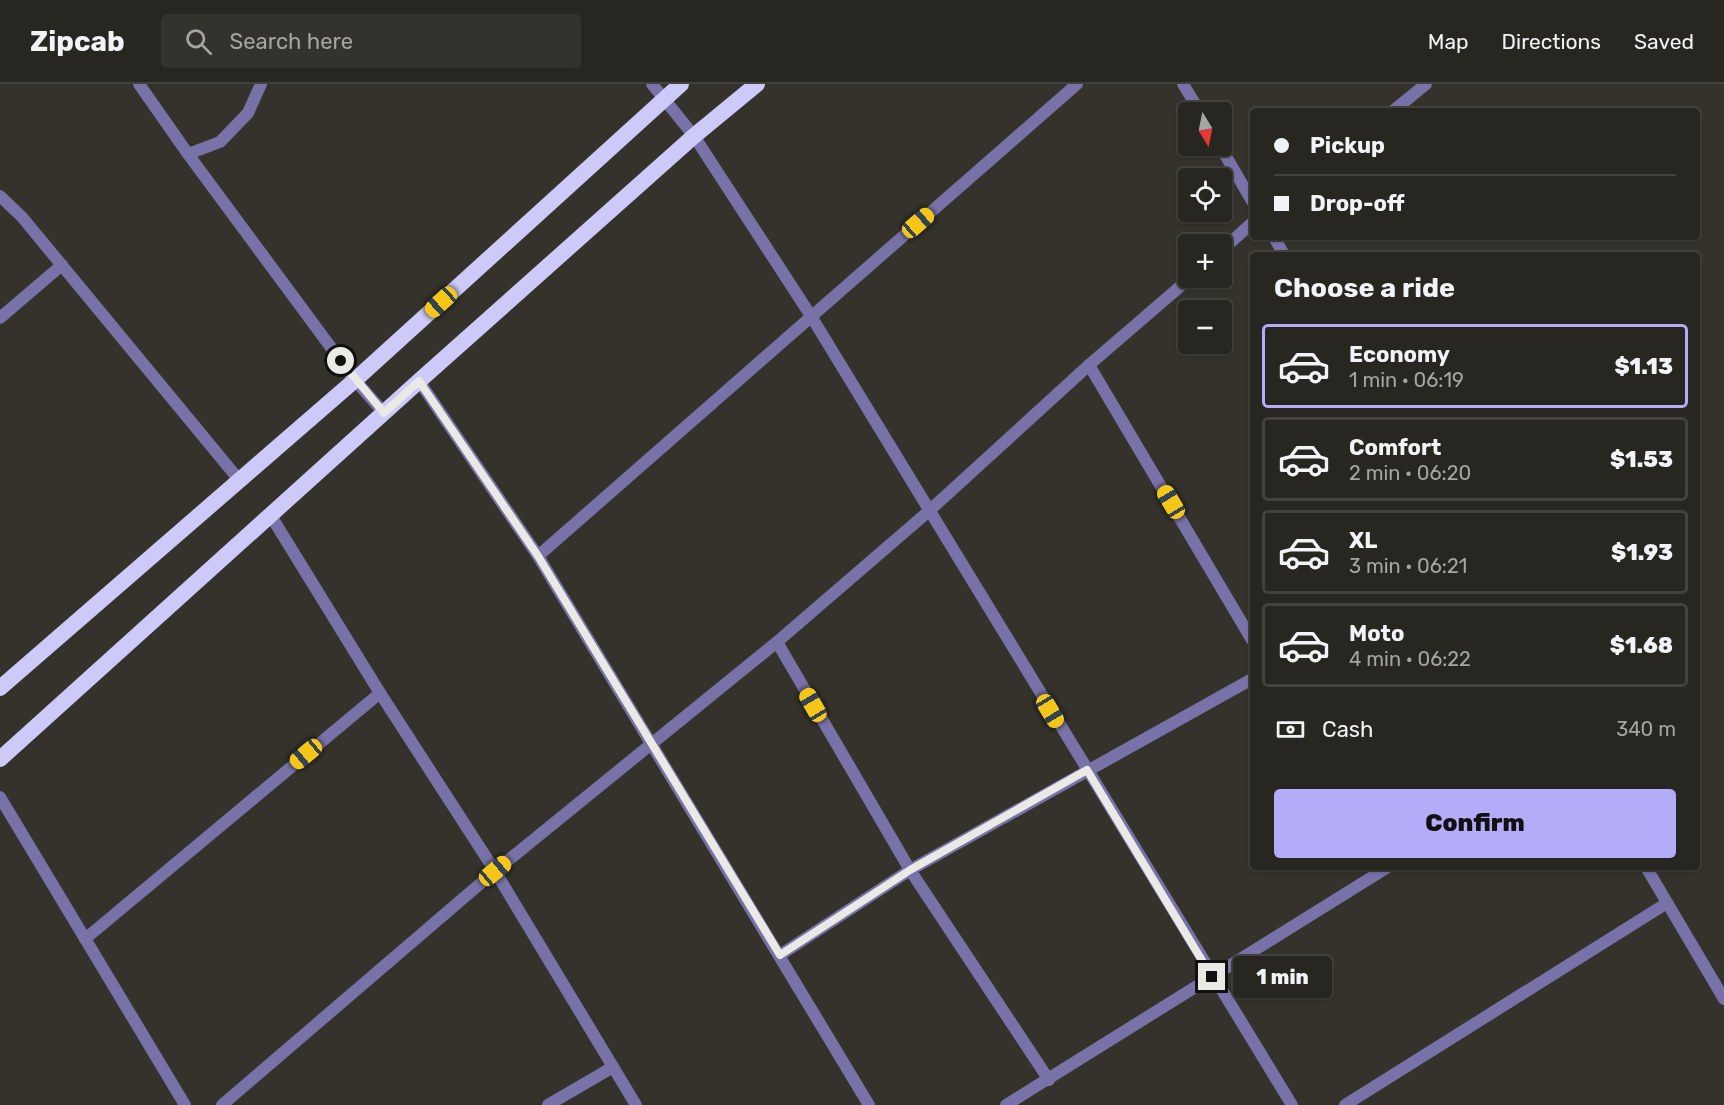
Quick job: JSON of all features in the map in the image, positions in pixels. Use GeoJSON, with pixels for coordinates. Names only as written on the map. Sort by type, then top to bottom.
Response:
{"type":"FeatureCollection","features":[{"type":"Feature","properties":{"kind":"highway"},"geometry":{"type":"LineString","coordinates":[[0,688],[355,380],[681,84]]}},
{"type":"Feature","properties":{"kind":"highway"},"geometry":{"type":"LineString","coordinates":[[0,759],[419,381],[694,136],[757,84]]}},
{"type":"Feature","properties":{"kind":"street"},"geometry":{"type":"LineString","coordinates":[[139,84],[355,380],[384,413]]}},
{"type":"Feature","properties":{"kind":"street"},"geometry":{"type":"LineString","coordinates":[[188,154],[220,142],[248,113],[261,84]]}},
{"type":"Feature","properties":{"kind":"street"},"geometry":{"type":"LineString","coordinates":[[652,84],[694,136],[811,316],[1292,1105]]}},
{"type":"Feature","properties":{"kind":"street"},"geometry":{"type":"LineString","coordinates":[[538,556],[1077,84]]}},
{"type":"Feature","properties":{"kind":"street"},"geometry":{"type":"LineString","coordinates":[[1183,84],[1194,102]]}},
{"type":"Feature","properties":{"kind":"street"},"geometry":{"type":"LineString","coordinates":[[1397,108],[1426,84]]}},
{"type":"Feature","properties":{"kind":"street"},"geometry":{"type":"LineString","coordinates":[[1226,156],[1250,198]]}},
{"type":"Feature","properties":{"kind":"street"},"geometry":{"type":"LineString","coordinates":[[0,196],[22,217],[240,481]]}},
{"type":"Feature","properties":{"kind":"street"},"geometry":{"type":"LineString","coordinates":[[1232,241],[1250,225]]}},
{"type":"Feature","properties":{"kind":"street"},"geometry":{"type":"LineString","coordinates":[[0,318],[62,265]]}},
{"type":"Feature","properties":{"kind":"street"},"geometry":{"type":"LineString","coordinates":[[222,1105],[495,871],[777,642],[929,511],[1089,365],[1178,288]]}},
{"type":"Feature","properties":{"kind":"street"},"geometry":{"type":"LineString","coordinates":[[1089,365],[1250,637]]}},
{"type":"Feature","properties":{"kind":"street"},"geometry":{"type":"LineString","coordinates":[[419,381],[538,556],[869,1105]]}},
{"type":"Feature","properties":{"kind":"street"},"geometry":{"type":"LineString","coordinates":[[271,516],[380,693],[495,871],[636,1105]]}},
{"type":"Feature","properties":{"kind":"street"},"geometry":{"type":"LineString","coordinates":[[777,642],[910,870],[1049,1080]]}},
{"type":"Feature","properties":{"kind":"street"},"geometry":{"type":"LineString","coordinates":[[780,955],[910,870],[1250,680]]}},
{"type":"Feature","properties":{"kind":"street"},"geometry":{"type":"LineString","coordinates":[[85,939],[380,693]]}},
{"type":"Feature","properties":{"kind":"street"},"geometry":{"type":"LineString","coordinates":[[0,797],[185,1105]]}},
{"type":"Feature","properties":{"kind":"street"},"geometry":{"type":"LineString","coordinates":[[1006,1105],[1383,870]]}},
{"type":"Feature","properties":{"kind":"street"},"geometry":{"type":"LineString","coordinates":[[1648,870],[1724,999]]}},
{"type":"Feature","properties":{"kind":"street"},"geometry":{"type":"LineString","coordinates":[[1345,1105],[1667,903]]}},
{"type":"Feature","properties":{"kind":"street"},"geometry":{"type":"LineString","coordinates":[[549,1105],[613,1067]]}},
{"type":"Feature","properties":{"kind":"route"},"geometry":{"type":"LineString","coordinates":[[341,361],[384,413],[419,381],[538,556],[780,955],[910,870],[1087,770],[1212,977]]}}]}
